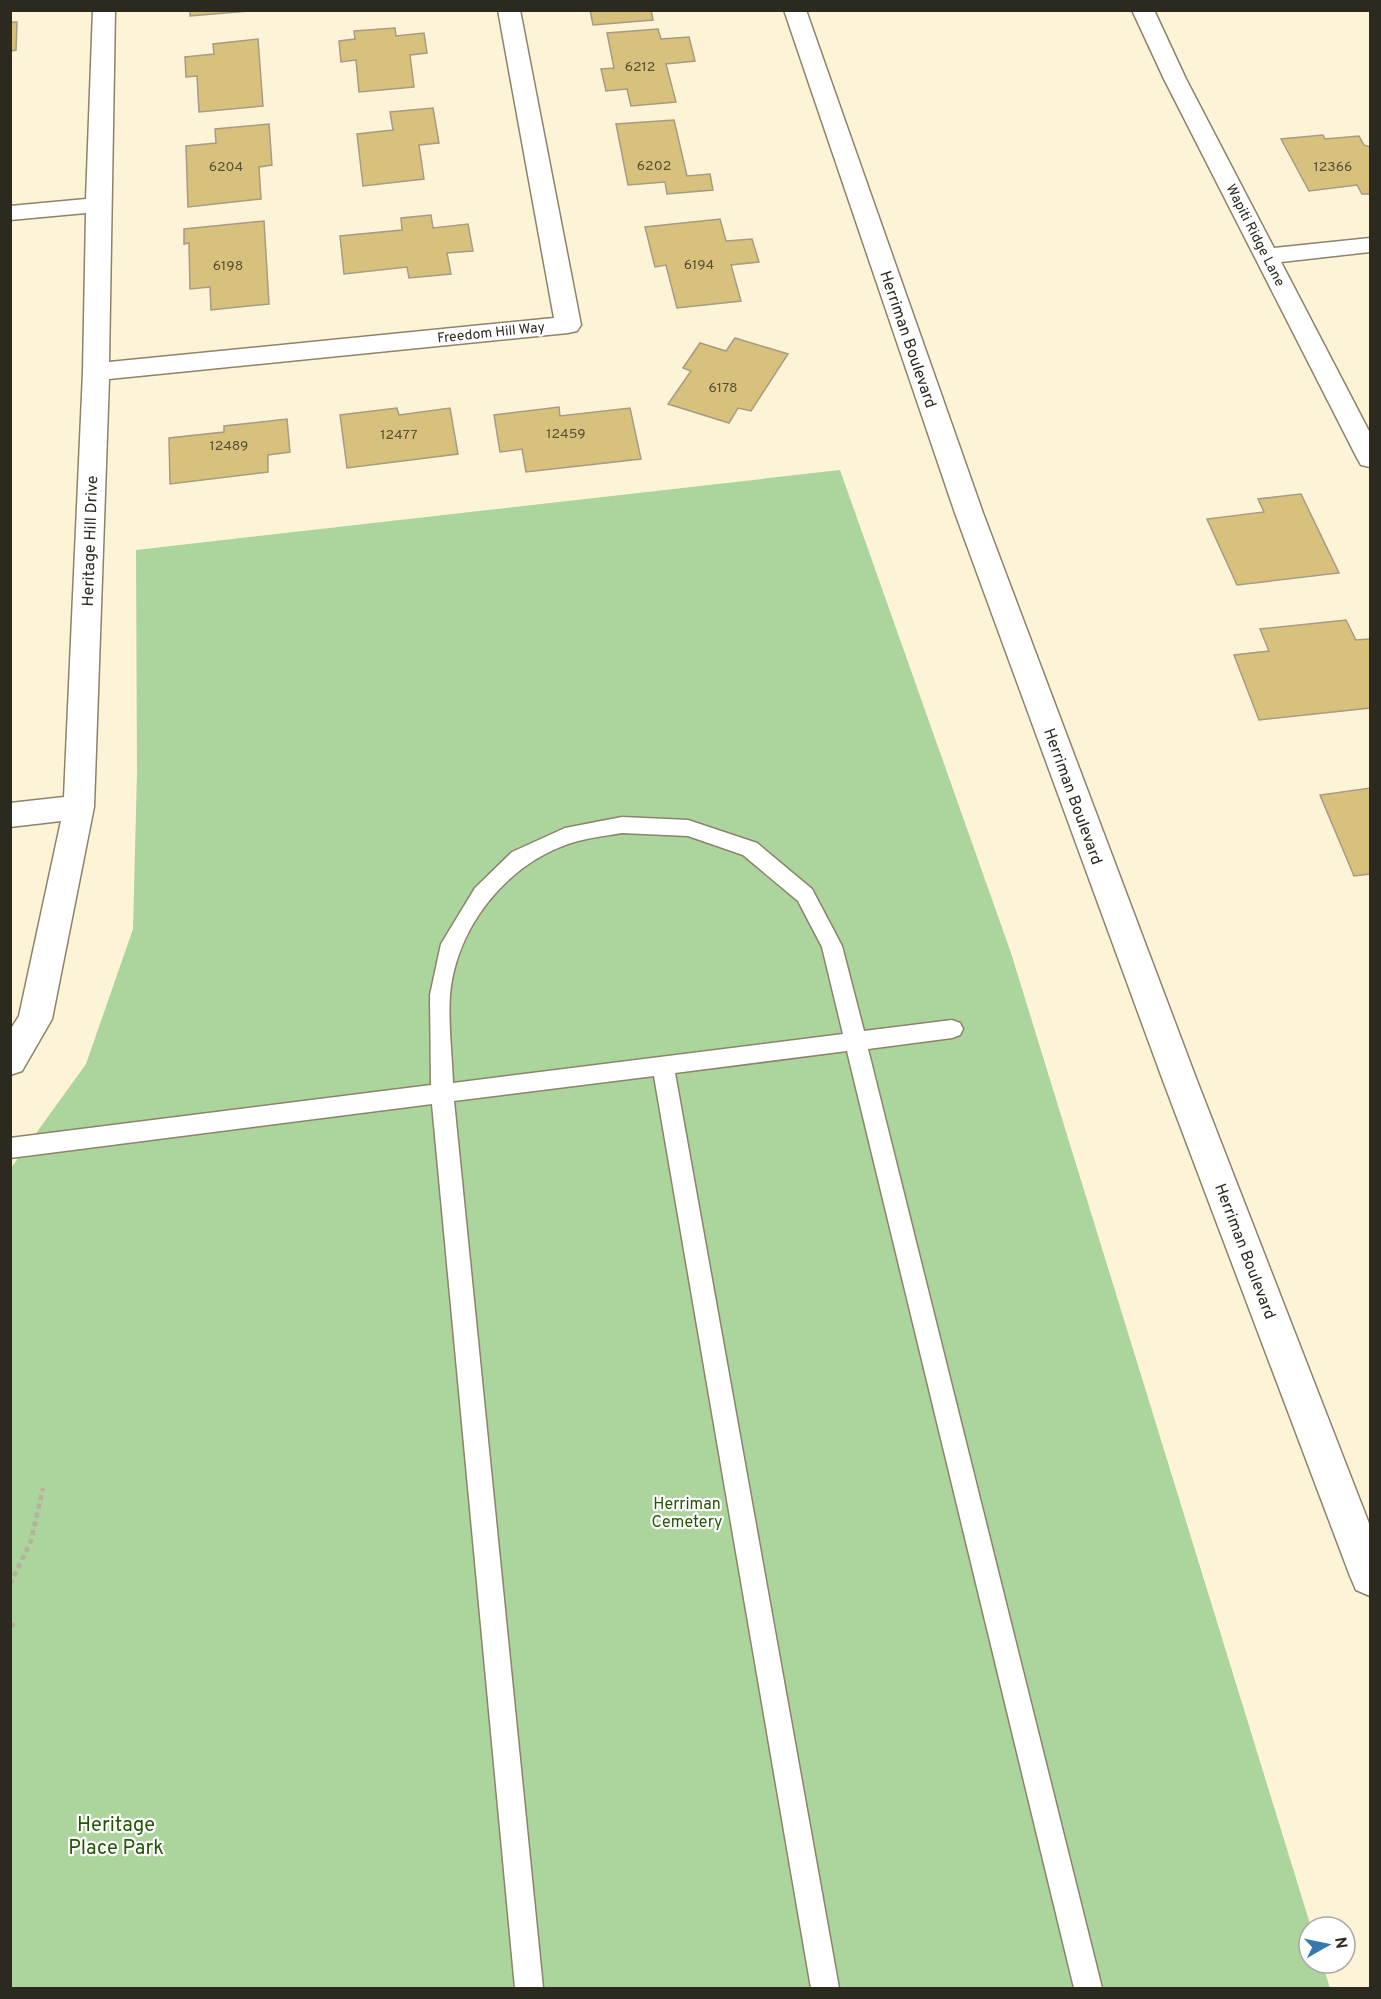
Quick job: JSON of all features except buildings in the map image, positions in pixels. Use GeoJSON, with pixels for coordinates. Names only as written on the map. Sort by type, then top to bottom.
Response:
{"type":"FeatureCollection","features":[{"type":"Feature","properties":{"kind":"street","name":"Heritage Hill Drive"},"geometry":{"type":"LineString","coordinates":[[10,1061],[35,1019],[78,807],[96,372],[104,10]]}},
{"type":"Feature","properties":{"kind":"street","name":"Freedom Hill Way"},"geometry":{"type":"LineString","coordinates":[[96,372],[568,325],[509,10]]}},
{"type":"Feature","properties":{"kind":"street","name":"Herriman Boulevard"},"geometry":{"type":"LineString","coordinates":[[795,10],[969,513],[1179,1078],[1371,1576]]}},
{"type":"Feature","properties":{"kind":"street","name":"Wapiti Ridge Lane"},"geometry":{"type":"LineString","coordinates":[[1143,10],[1175,79],[1371,458]]}},
{"type":"Feature","properties":{"kind":"street"},"geometry":{"type":"LineString","coordinates":[[10,213],[98,205]]}},
{"type":"Feature","properties":{"kind":"street"},"geometry":{"type":"LineString","coordinates":[[1267,256],[1371,245]]}},
{"type":"Feature","properties":{"kind":"street"},"geometry":{"type":"LineString","coordinates":[[10,815],[78,807]]}},
{"type":"Feature","properties":{"kind":"lane"},"geometry":{"type":"LineString","coordinates":[[529,1989],[442,1093],[440,995],[451,944],[482,894],[519,858],[565,836],[622,825],[688,828],[750,849],[805,895],[832,946],[1088,1989]]}},
{"type":"Feature","properties":{"kind":"lane"},"geometry":{"type":"LineString","coordinates":[[10,1148],[952,1029]]}},
{"type":"Feature","properties":{"kind":"lane"},"geometry":{"type":"LineString","coordinates":[[663,1066],[825,1989]]}},
{"type":"Feature","properties":{"kind":"path"},"geometry":{"type":"LineString","coordinates":[[10,1584],[31,1541],[43,1488]]}},
{"type":"Feature","properties":{"kind":"path"},"geometry":{"type":"LineString","coordinates":[[10,1626],[17,1624]]}},
{"type":"Feature","properties":{"kind":"green space","name":"Herriman Cemetery"},"geometry":{"type":"Polygon","coordinates":[[[840,470],[1011,953],[1307,1915],[1297,1915],[1297,1975],[1326,1975],[1330,1988],[11,1988],[11,1168],[86,1064],[133,929],[137,772],[136,550],[840,470]]]}},
{"type":"Feature","properties":{"kind":"park label","name":"Heritage Place Park"},"geometry":{"type":"Point","coordinates":[116,1836]}}]}
